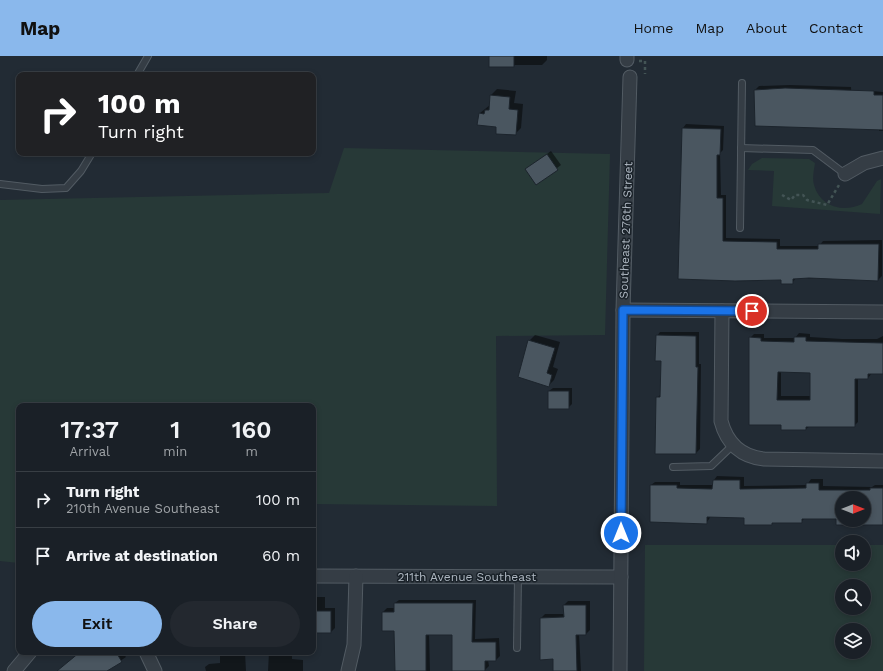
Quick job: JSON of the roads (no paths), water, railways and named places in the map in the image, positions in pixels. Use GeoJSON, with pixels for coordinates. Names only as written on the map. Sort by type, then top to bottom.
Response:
{"type":"FeatureCollection","features":[{"type":"Feature","properties":{"kind":"street","name":"Southeast 276th Street"},"geometry":{"type":"LineString","coordinates":[[620,671],[623,310],[630,77]]}},
{"type":"Feature","properties":{"kind":"street"},"geometry":{"type":"LineString","coordinates":[[845,174],[864,163],[883,158]]}},
{"type":"Feature","properties":{"kind":"street"},"geometry":{"type":"LineString","coordinates":[[623,310],[883,312]]}},
{"type":"Feature","properties":{"kind":"street"},"geometry":{"type":"LineString","coordinates":[[722,311],[721,421],[724,431],[733,445],[747,456],[756,458],[883,461]]}},
{"type":"Feature","properties":{"kind":"street","name":"211th Avenue Southeast"},"geometry":{"type":"LineString","coordinates":[[316,576],[621,577]]}},
{"type":"Feature","properties":{"kind":"street"},"geometry":{"type":"LineString","coordinates":[[348,671],[354,646],[356,576]]}},
{"type":"Feature","properties":{"kind":"street"},"geometry":{"type":"LineString","coordinates":[[14,671],[27,655]]}},
{"type":"Feature","properties":{"kind":"street"},"geometry":{"type":"LineString","coordinates":[[147,655],[155,671]]}},
{"type":"Feature","properties":{"kind":"lane"},"geometry":{"type":"LineString","coordinates":[[140,72],[148,56]]}},
{"type":"Feature","properties":{"kind":"lane"},"geometry":{"type":"LineString","coordinates":[[740,228],[742,83]]}},
{"type":"Feature","properties":{"kind":"lane"},"geometry":{"type":"LineString","coordinates":[[741,148],[813,150],[845,174]]}},
{"type":"Feature","properties":{"kind":"lane"},"geometry":{"type":"LineString","coordinates":[[0,184],[42,189],[66,188],[81,171],[90,156]]}},
{"type":"Feature","properties":{"kind":"lane"},"geometry":{"type":"LineString","coordinates":[[672,467],[711,466],[733,445]]}},
{"type":"Feature","properties":{"kind":"lane"},"geometry":{"type":"LineString","coordinates":[[517,648],[518,577]]}}]}
